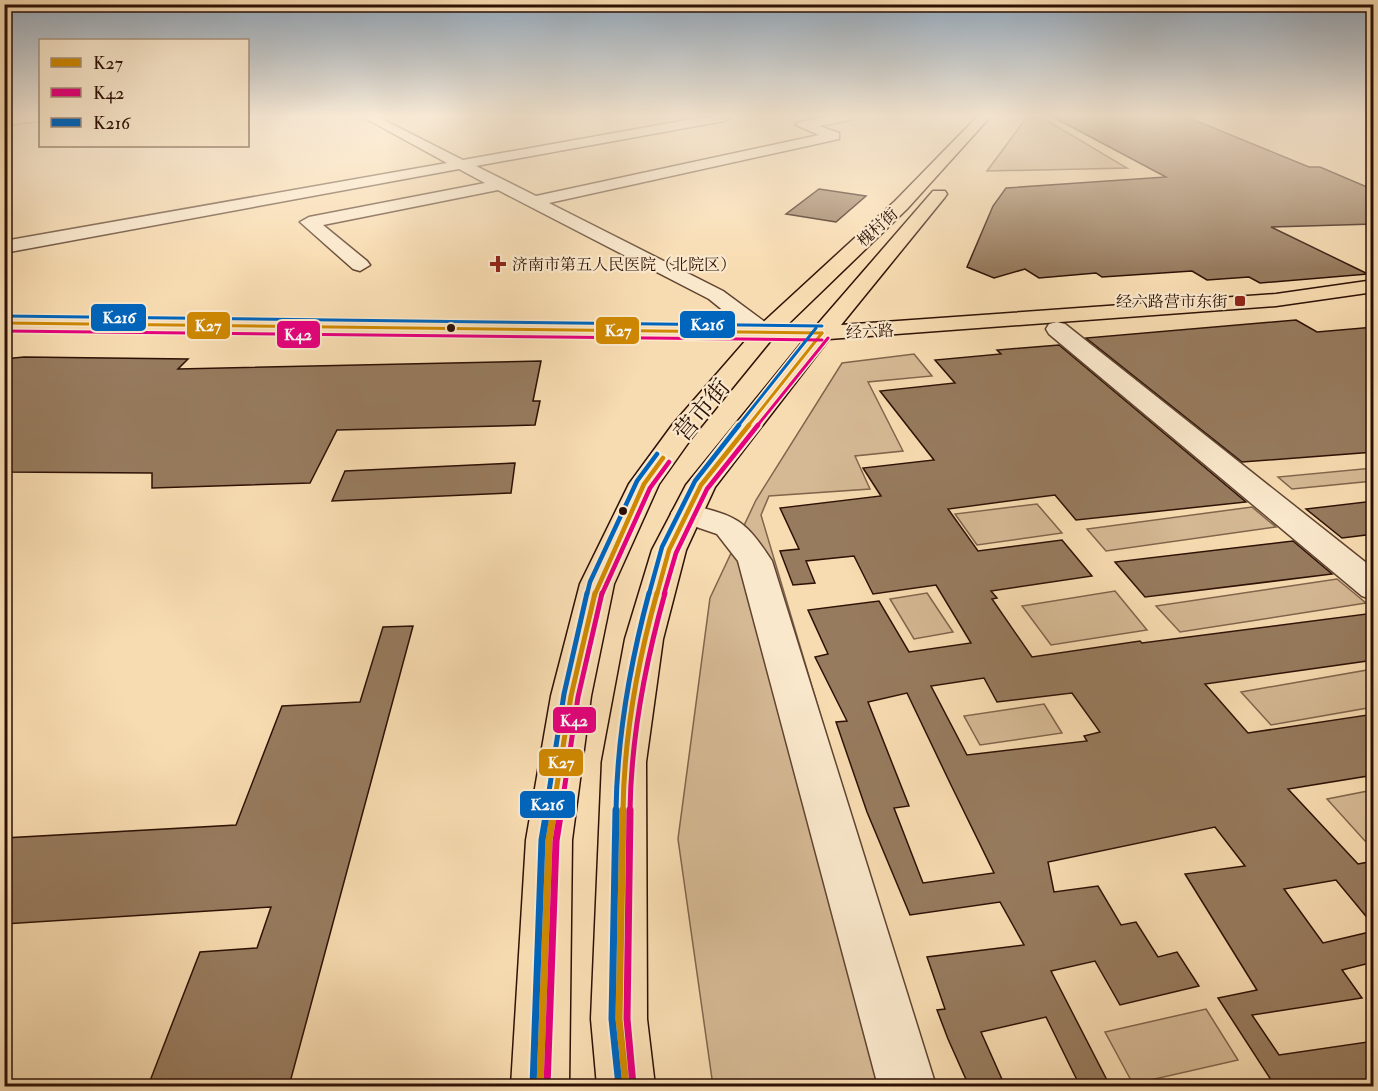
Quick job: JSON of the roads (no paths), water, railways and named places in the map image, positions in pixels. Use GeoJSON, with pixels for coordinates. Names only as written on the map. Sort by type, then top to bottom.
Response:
{"type":"FeatureCollection","features":[{"type":"Feature","properties":{"kind":"main road","name":"槐村街"},"geometry":{"type":"LineString","coordinates":[[760,339],[942,168]]}},
{"type":"Feature","properties":{"kind":"main road","name":"槐村街"},"geometry":{"type":"LineString","coordinates":[[816,340],[951,180]]}},
{"type":"Feature","properties":{"kind":"main road","name":"经六路"},"geometry":{"type":"LineString","coordinates":[[816,340],[1257,302],[1374,286]]}},
{"type":"Feature","properties":{"kind":"main road","name":"经六路"},"geometry":{"type":"LineString","coordinates":[[4,324],[816,340],[1057,329],[1253,314],[1374,299]]}},
{"type":"Feature","properties":{"kind":"main road","name":"经六路"},"geometry":{"type":"LineString","coordinates":[[4,334],[760,339]]}},
{"type":"Feature","properties":{"kind":"main road","name":"营市街"},"geometry":{"type":"LineString","coordinates":[[540,1086],[549,840],[571,696],[597,584],[645,484],[683,430],[760,339]]}},
{"type":"Feature","properties":{"kind":"main road"},"geometry":{"type":"LineString","coordinates":[[626,1086],[619,1019],[624,762],[644,639],[669,550],[701,485],[816,340]]}},
{"type":"Feature","properties":{"kind":"street"},"geometry":{"type":"LineString","coordinates":[[4,247],[448,168]]}},
{"type":"Feature","properties":{"kind":"street"},"geometry":{"type":"LineString","coordinates":[[470,168],[524,195],[524,198],[536,201],[716,295],[760,339]]}},
{"type":"Feature","properties":{"kind":"street"},"geometry":{"type":"LineString","coordinates":[[536,201],[685,168]]}},
{"type":"Feature","properties":{"kind":"street"},"geometry":{"type":"LineString","coordinates":[[360,265],[309,222],[502,184]]}},
{"type":"Feature","properties":{"kind":"street"},"geometry":{"type":"LineString","coordinates":[[1057,329],[1374,588]]}},
{"type":"Feature","properties":{"kind":"street"},"geometry":{"type":"LineString","coordinates":[[687,513],[725,523],[734,529],[754,561],[907,1086]]}},
{"type":"Feature","properties":{"kind":"place","name":"济南市第五人民医院（北院区）"},"geometry":{"type":"Point","coordinates":[498,264]}},
{"type":"Feature","properties":{"kind":"place","name":"经六路营市东街"},"geometry":{"type":"Point","coordinates":[1240,301]}}]}
